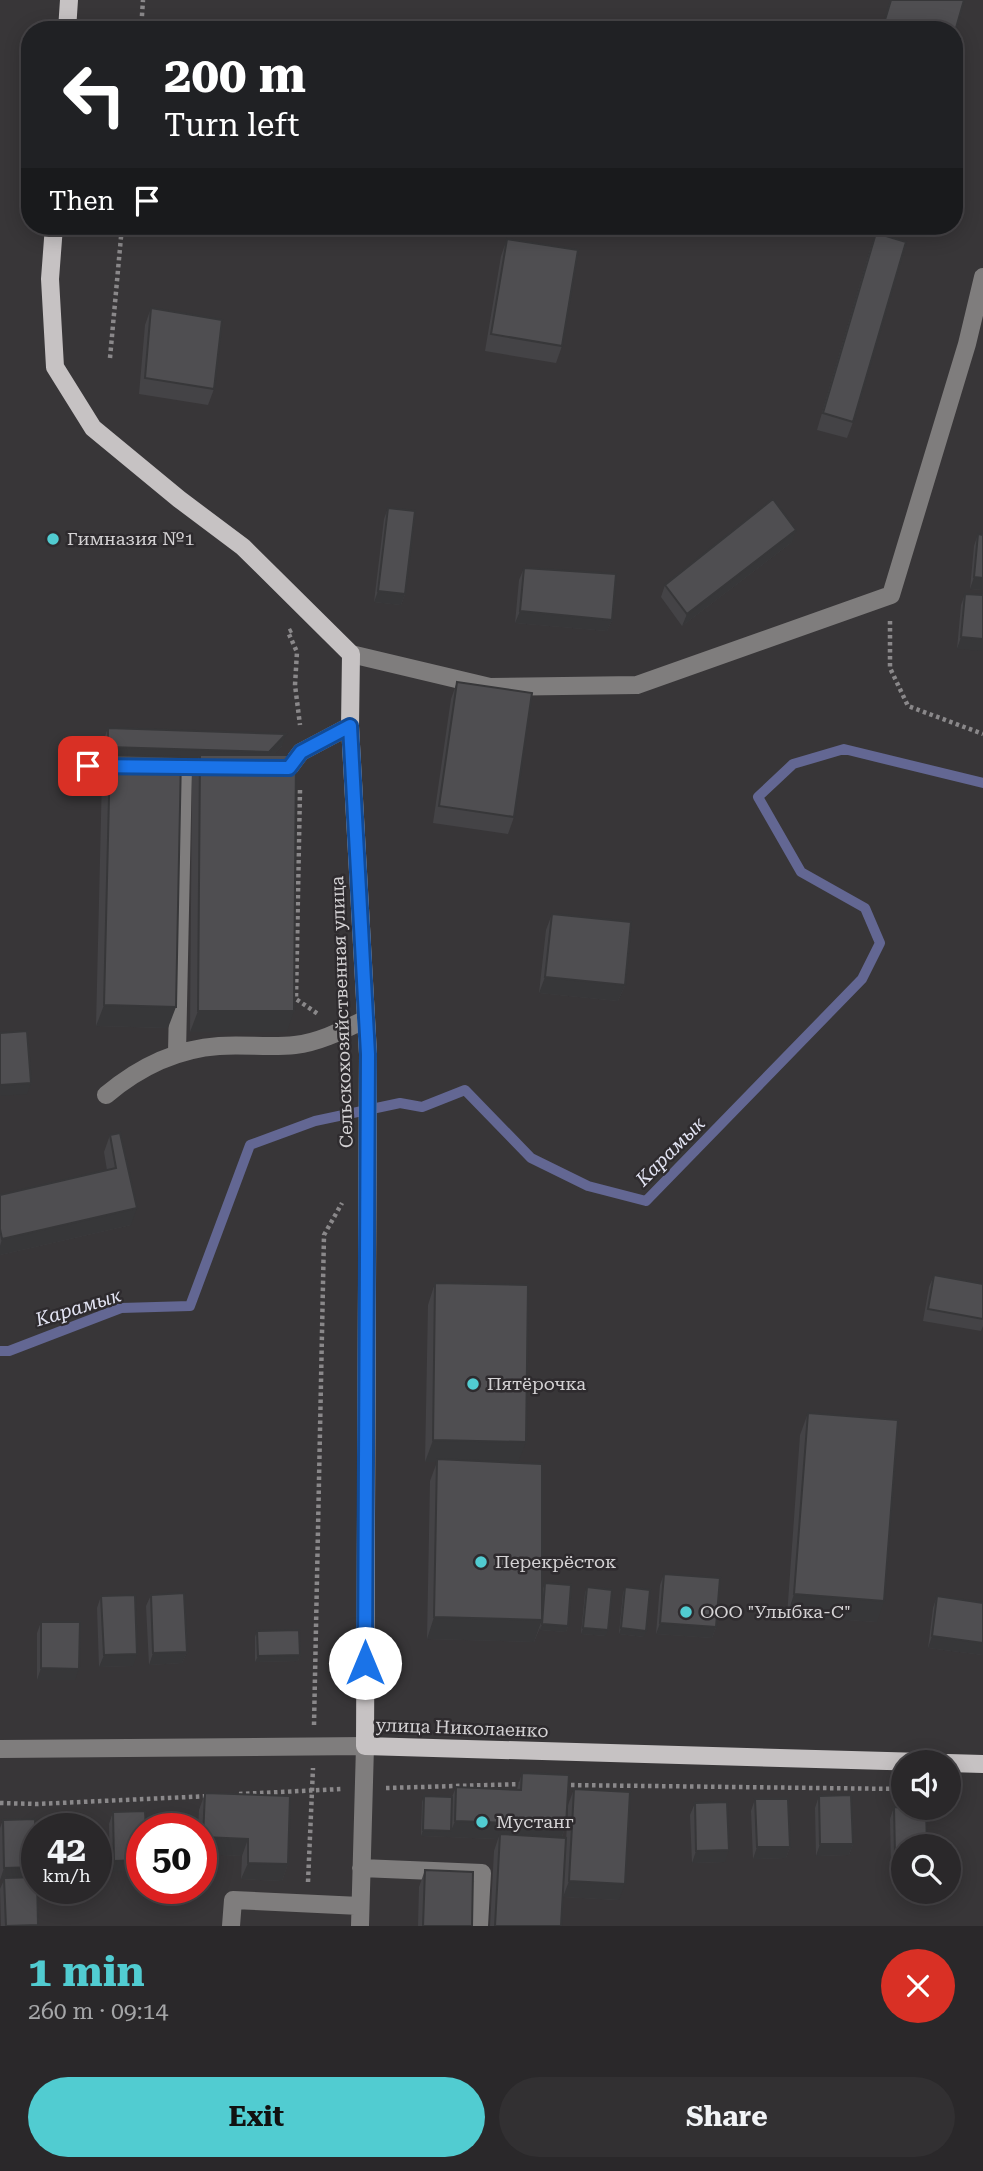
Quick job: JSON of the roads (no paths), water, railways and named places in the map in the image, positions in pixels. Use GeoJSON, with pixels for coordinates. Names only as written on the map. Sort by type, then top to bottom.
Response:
{"type":"FeatureCollection","features":[{"type":"Feature","properties":{"kind":"main road"},"geometry":{"type":"LineString","coordinates":[[68,21],[69,0]]}},
{"type":"Feature","properties":{"kind":"main road"},"geometry":{"type":"LineString","coordinates":[[53,235],[50,279],[55,367],[93,428],[179,499],[243,547],[351,654]]}},
{"type":"Feature","properties":{"kind":"main road","name":"Сельскохозяйственная улица"},"geometry":{"type":"LineString","coordinates":[[351,654],[350,726],[368,1054],[365,1746]]}},
{"type":"Feature","properties":{"kind":"main road","name":"улица Николаенко"},"geometry":{"type":"LineString","coordinates":[[365,1746],[891,1761]]}},
{"type":"Feature","properties":{"kind":"main road"},"geometry":{"type":"LineString","coordinates":[[961,1763],[983,1764]]}},
{"type":"Feature","properties":{"kind":"street"},"geometry":{"type":"LineString","coordinates":[[351,654],[490,687],[637,685],[891,596],[967,344],[983,277]]}},
{"type":"Feature","properties":{"kind":"street"},"geometry":{"type":"LineString","coordinates":[[262,768],[289,768],[301,752],[350,726]]}},
{"type":"Feature","properties":{"kind":"street"},"geometry":{"type":"LineString","coordinates":[[88,766],[142,767]]}},
{"type":"Feature","properties":{"kind":"street"},"geometry":{"type":"LineString","coordinates":[[177,1053],[183,767]]}},
{"type":"Feature","properties":{"kind":"street"},"geometry":{"type":"LineString","coordinates":[[106,1095],[124,1079],[177,1053],[218,1046],[295,1045],[318,1041],[366,1020]]}},
{"type":"Feature","properties":{"kind":"street","name":"улица Николаенко"},"geometry":{"type":"LineString","coordinates":[[0,1749],[365,1746]]}},
{"type":"Feature","properties":{"kind":"street","name":"Сельскохозяйственная улица"},"geometry":{"type":"LineString","coordinates":[[360,1926],[365,1746]]}},
{"type":"Feature","properties":{"kind":"street"},"geometry":{"type":"LineString","coordinates":[[361,1868],[482,1873],[479,1926]]}},
{"type":"Feature","properties":{"kind":"street"},"geometry":{"type":"LineString","coordinates":[[231,1926],[233,1900],[360,1906]]}},
{"type":"Feature","properties":{"kind":"waterway","name":"Карамык"},"geometry":{"type":"LineString","coordinates":[[0,1351],[9,1351],[121,1308],[190,1306],[250,1145],[315,1121],[400,1103],[422,1107],[465,1090],[531,1158],[588,1186],[646,1201],[862,979],[880,943],[865,908],[801,872],[758,797],[793,764],[844,749],[983,783]]}},
{"type":"Feature","properties":{"kind":"place","name":"Гимназия №1"},"geometry":{"type":"Point","coordinates":[53,539]}},
{"type":"Feature","properties":{"kind":"place","name":"Пятёрочка"},"geometry":{"type":"Point","coordinates":[473,1384]}},
{"type":"Feature","properties":{"kind":"place","name":"Перекрёсток"},"geometry":{"type":"Point","coordinates":[481,1562]}},
{"type":"Feature","properties":{"kind":"place","name":"ООО \"Улыбка-С\""},"geometry":{"type":"Point","coordinates":[686,1612]}},
{"type":"Feature","properties":{"kind":"place","name":"Мустанг"},"geometry":{"type":"Point","coordinates":[482,1822]}}]}
